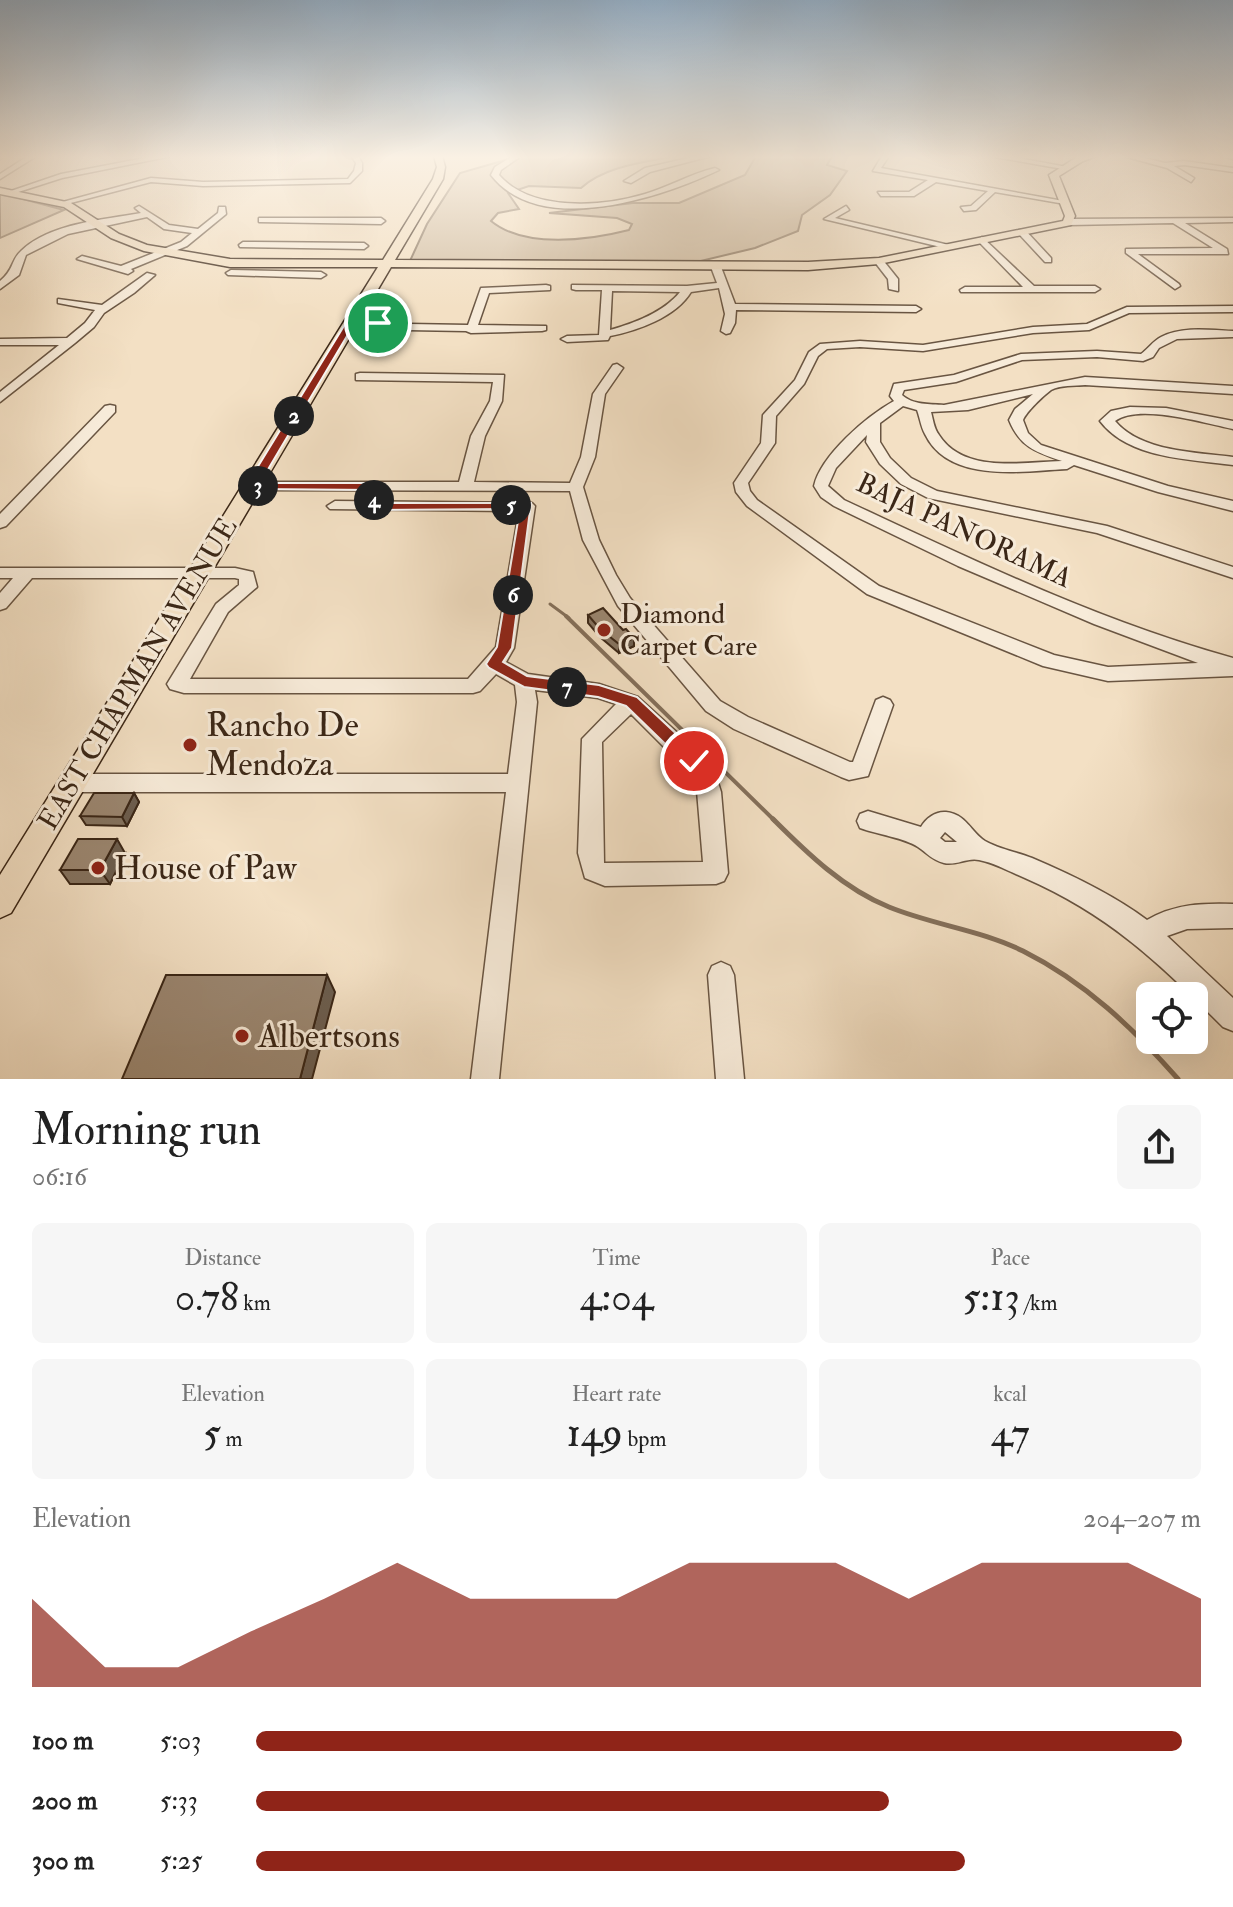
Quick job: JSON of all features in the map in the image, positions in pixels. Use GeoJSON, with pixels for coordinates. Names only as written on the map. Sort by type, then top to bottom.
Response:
{"type":"FeatureCollection","features":[{"type":"Feature","properties":{"kind":"main road"},"geometry":{"type":"LineString","coordinates":[[71,206],[121,240],[164,253],[273,270],[385,266],[833,265],[879,261],[1069,222],[1067,206]]}},
{"type":"Feature","properties":{"kind":"main road","name":"EAST CHAPMAN AVENUE"},"geometry":{"type":"LineString","coordinates":[[0,903],[421,206]]}},
{"type":"Feature","properties":{"kind":"street"},"geometry":{"type":"LineString","coordinates":[[964,209],[975,206]]}},
{"type":"Feature","properties":{"kind":"street"},"geometry":{"type":"LineString","coordinates":[[846,208],[828,219],[949,246]]}},
{"type":"Feature","properties":{"kind":"street"},"geometry":{"type":"LineString","coordinates":[[120,270],[164,253],[200,232],[222,214],[222,209]]}},
{"type":"Feature","properties":{"kind":"street"},"geometry":{"type":"LineString","coordinates":[[309,229],[327,209]]}},
{"type":"Feature","properties":{"kind":"street"},"geometry":{"type":"LineString","coordinates":[[0,286],[16,273],[18,259],[27,250],[58,235],[96,224],[142,212],[167,227],[200,232]]}},
{"type":"Feature","properties":{"kind":"street"},"geometry":{"type":"LineString","coordinates":[[262,220],[381,221]]}},
{"type":"Feature","properties":{"kind":"street"},"geometry":{"type":"LineString","coordinates":[[1174,220],[1228,254]]}},
{"type":"Feature","properties":{"kind":"street"},"geometry":{"type":"LineString","coordinates":[[1069,222],[1233,220]]}},
{"type":"Feature","properties":{"kind":"street"},"geometry":{"type":"LineString","coordinates":[[1022,232],[1048,260]]}},
{"type":"Feature","properties":{"kind":"street"},"geometry":{"type":"LineString","coordinates":[[273,270],[302,238]]}},
{"type":"Feature","properties":{"kind":"street"},"geometry":{"type":"LineString","coordinates":[[982,240],[1031,289]]}},
{"type":"Feature","properties":{"kind":"street"},"geometry":{"type":"LineString","coordinates":[[243,245],[364,246]]}},
{"type":"Feature","properties":{"kind":"street"},"geometry":{"type":"LineString","coordinates":[[1175,286],[1129,251],[1228,254]]}},
{"type":"Feature","properties":{"kind":"street"},"geometry":{"type":"LineString","coordinates":[[0,398],[71,341],[103,308],[125,296],[150,275],[82,259]]}},
{"type":"Feature","properties":{"kind":"street"},"geometry":{"type":"LineString","coordinates":[[879,261],[893,279],[894,289]]}},
{"type":"Feature","properties":{"kind":"street"},"geometry":{"type":"LineString","coordinates":[[639,267],[640,288]]}},
{"type":"Feature","properties":{"kind":"street"},"geometry":{"type":"LineString","coordinates":[[716,267],[731,307],[731,323],[726,331]]}},
{"type":"Feature","properties":{"kind":"street"},"geometry":{"type":"LineString","coordinates":[[231,273],[273,270],[321,275]]}},
{"type":"Feature","properties":{"kind":"street"},"geometry":{"type":"LineString","coordinates":[[576,287],[687,289],[722,285]]}},
{"type":"Feature","properties":{"kind":"street"},"geometry":{"type":"LineString","coordinates":[[471,330],[485,290],[546,288]]}},
{"type":"Feature","properties":{"kind":"street"},"geometry":{"type":"LineString","coordinates":[[567,339],[604,338],[607,288]]}},
{"type":"Feature","properties":{"kind":"street"},"geometry":{"type":"LineString","coordinates":[[605,334],[628,330],[682,298],[687,289]]}},
{"type":"Feature","properties":{"kind":"street"},"geometry":{"type":"LineString","coordinates":[[965,290],[1095,289]]}},
{"type":"Feature","properties":{"kind":"street"},"geometry":{"type":"LineString","coordinates":[[62,301],[103,308]]}},
{"type":"Feature","properties":{"kind":"street"},"geometry":{"type":"LineString","coordinates":[[731,307],[916,309]]}},
{"type":"Feature","properties":{"kind":"street"},"geometry":{"type":"LineString","coordinates":[[1233,309],[1127,310],[1089,327],[1033,330],[923,348],[824,346],[813,354],[800,381],[770,415],[768,443],[741,483],[743,492],[752,503],[873,590],[1034,655],[1067,666],[1108,674],[1233,667]]}},
{"type":"Feature","properties":{"kind":"street"},"geometry":{"type":"LineString","coordinates":[[350,325],[471,330],[542,328]]}},
{"type":"Feature","properties":{"kind":"street","name":"BAJA PANORAMA"},"geometry":{"type":"LineString","coordinates":[[1233,334],[1173,337],[1155,345],[1143,358],[1088,354],[1015,358],[956,378],[898,387],[896,396],[902,402],[890,406],[851,440],[822,477],[821,485],[832,498],[964,562],[1100,620],[1191,655],[1233,667]]}},
{"type":"Feature","properties":{"kind":"street"},"geometry":{"type":"LineString","coordinates":[[0,342],[71,341]]}},
{"type":"Feature","properties":{"kind":"street"},"geometry":{"type":"LineString","coordinates":[[617,368],[599,394],[588,457],[576,487],[591,540],[624,602],[713,706],[741,723],[849,771],[860,770],[883,705]]}},
{"type":"Feature","properties":{"kind":"street"},"geometry":{"type":"LineString","coordinates":[[360,377],[500,378],[496,401],[478,436],[465,487]]}},
{"type":"Feature","properties":{"kind":"street"},"geometry":{"type":"LineString","coordinates":[[902,402],[923,408],[995,400],[1062,384],[1093,381],[1233,390]]}},
{"type":"Feature","properties":{"kind":"street"},"geometry":{"type":"LineString","coordinates":[[0,383],[18,383]]}},
{"type":"Feature","properties":{"kind":"street"},"geometry":{"type":"LineString","coordinates":[[1046,390],[1018,414],[1018,429],[1036,448],[1186,496],[1233,506]]}},
{"type":"Feature","properties":{"kind":"street"},"geometry":{"type":"LineString","coordinates":[[923,408],[933,437],[944,450],[961,460],[995,466],[1082,464]]}},
{"type":"Feature","properties":{"kind":"street"},"geometry":{"type":"LineString","coordinates":[[0,523],[110,409]]}},
{"type":"Feature","properties":{"kind":"street"},"geometry":{"type":"LineString","coordinates":[[1233,425],[1145,410],[1117,413],[1107,421],[1116,432],[1141,444],[1233,461]]}},
{"type":"Feature","properties":{"kind":"street"},"geometry":{"type":"LineString","coordinates":[[874,420],[873,442],[885,461],[906,481],[933,495],[1111,532],[1233,573]]}},
{"type":"Feature","properties":{"kind":"street"},"geometry":{"type":"LineString","coordinates":[[252,486],[576,487]]}},
{"type":"Feature","properties":{"kind":"street"},"geometry":{"type":"LineString","coordinates":[[372,507],[380,487]]}},
{"type":"Feature","properties":{"kind":"street"},"geometry":{"type":"LineString","coordinates":[[0,573],[235,573],[247,576],[250,581],[244,592],[222,608],[177,684],[473,686],[505,648],[527,506],[335,506]]}},
{"type":"Feature","properties":{"kind":"street"},"geometry":{"type":"LineString","coordinates":[[0,604],[27,573]]}},
{"type":"Feature","properties":{"kind":"street"},"geometry":{"type":"LineString","coordinates":[[494,664],[525,692],[599,691],[631,702],[706,776],[716,873],[605,875],[593,870],[590,853],[592,739],[631,702]]}},
{"type":"Feature","properties":{"kind":"street"},"geometry":{"type":"LineString","coordinates":[[485,1079],[525,692]]}},
{"type":"Feature","properties":{"kind":"street"},"geometry":{"type":"LineString","coordinates":[[72,783],[517,783]]}},
{"type":"Feature","properties":{"kind":"street"},"geometry":{"type":"LineString","coordinates":[[868,821],[926,839],[946,854],[959,855],[976,848],[1079,891],[1147,936],[1233,1017]]}},
{"type":"Feature","properties":{"kind":"street"},"geometry":{"type":"LineString","coordinates":[[1147,936],[1158,926],[1177,917],[1233,916]]}},
{"type":"Feature","properties":{"kind":"street"},"geometry":{"type":"LineString","coordinates":[[721,975],[730,1079]]}},
{"type":"Feature","properties":{"kind":"shaded area"},"geometry":{"type":"Polygon","coordinates":[[[0,206],[50,206],[64,210],[0,238],[0,206]]]}},
{"type":"Feature","properties":{"kind":"shaded area"},"geometry":{"type":"Polygon","coordinates":[[[438,206],[517,206],[519,209],[498,213],[491,221],[521,236],[558,240],[613,234],[629,230],[632,224],[617,218],[549,213],[605,206],[814,206],[802,215],[798,231],[755,248],[684,265],[409,263],[438,206]]]}},
{"type":"Feature","properties":{"kind":"building"},"geometry":{"type":"Polygon","coordinates":[[[603,608],[634,638],[619,644],[600,629],[588,615],[603,608]]]}},
{"type":"Feature","properties":{"kind":"building"},"geometry":{"type":"Polygon","coordinates":[[[94,793],[134,793],[122,817],[80,816],[94,793]]]}},
{"type":"Feature","properties":{"kind":"building"},"geometry":{"type":"Polygon","coordinates":[[[78,839],[117,839],[100,870],[60,870],[78,839]]]}},
{"type":"Feature","properties":{"kind":"building","name":"Albertsons"},"geometry":{"type":"Polygon","coordinates":[[[166,975],[327,975],[300,1079],[122,1079],[166,975]]]}},
{"type":"Feature","properties":{"kind":"waterway"},"geometry":{"type":"LineString","coordinates":[[550,604],[569,618]]}},
{"type":"Feature","properties":{"kind":"waterway"},"geometry":{"type":"LineString","coordinates":[[566,616],[775,821]]}},
{"type":"Feature","properties":{"kind":"waterway"},"geometry":{"type":"LineString","coordinates":[[775,821],[827,869],[872,899],[906,913],[1007,944],[1046,963],[1126,1024],[1178,1079]]}},
{"type":"Feature","properties":{"kind":"place","name":"Diamond Carpet Care"},"geometry":{"type":"Point","coordinates":[604,630]}},
{"type":"Feature","properties":{"kind":"place","name":"Rancho De Mendoza"},"geometry":{"type":"Point","coordinates":[190,745]}},
{"type":"Feature","properties":{"kind":"place","name":"House of Paw"},"geometry":{"type":"Point","coordinates":[98,868]}},
{"type":"Feature","properties":{"kind":"place","name":"Albertsons"},"geometry":{"type":"Point","coordinates":[242,1036]}},
{"type":"Feature","properties":{"kind":"route"},"geometry":{"type":"LineString","coordinates":[[378,323],[350,323],[252,486],[380,487],[372,507],[450,504],[527,506],[505,648],[494,664],[524,681],[599,691],[631,702],[694,761]]}}]}
